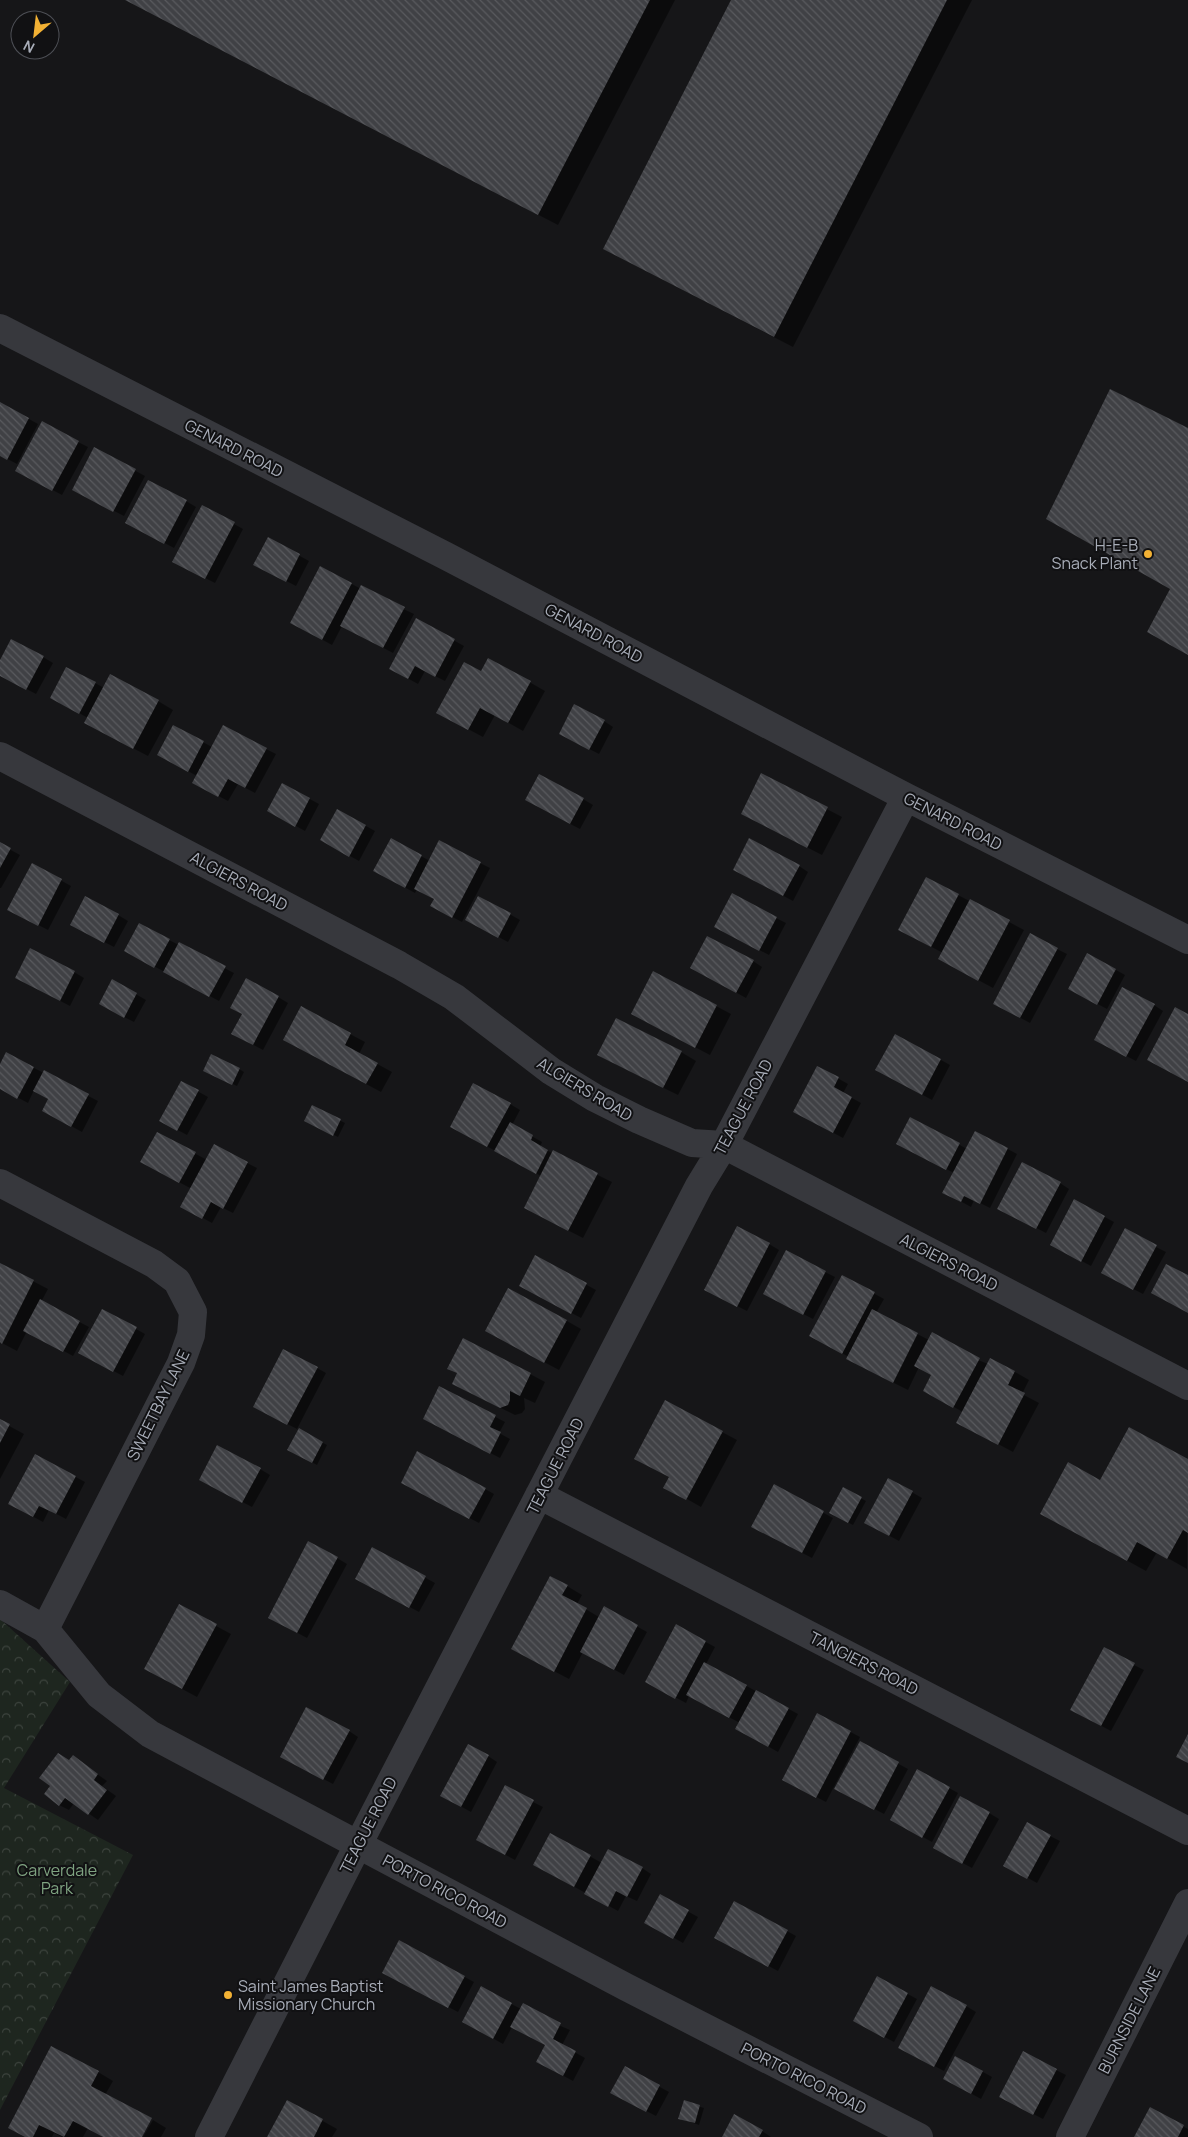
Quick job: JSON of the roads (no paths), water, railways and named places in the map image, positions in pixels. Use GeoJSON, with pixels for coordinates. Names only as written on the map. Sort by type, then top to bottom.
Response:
{"type":"FeatureCollection","features":[{"type":"Feature","properties":{"kind":"street","name":"GENARD ROAD"},"geometry":{"type":"LineString","coordinates":[[0,328],[446,556],[906,797],[1188,940]]}},
{"type":"Feature","properties":{"kind":"street","name":"ALGIERS ROAD"},"geometry":{"type":"LineString","coordinates":[[0,756],[399,965],[454,997],[550,1071],[595,1098],[692,1143],[724,1145],[1188,1386]]}},
{"type":"Feature","properties":{"kind":"street","name":"TEAGUE ROAD"},"geometry":{"type":"LineString","coordinates":[[209,2137],[694,1195],[724,1145],[906,797]]}},
{"type":"Feature","properties":{"kind":"street","name":"SWEETBAY LANE"},"geometry":{"type":"LineString","coordinates":[[0,1183],[154,1264],[177,1281],[193,1312],[191,1335],[181,1363],[45,1630]]}},
{"type":"Feature","properties":{"kind":"street","name":"TANGIERS ROAD"},"geometry":{"type":"LineString","coordinates":[[539,1495],[1188,1831]]}},
{"type":"Feature","properties":{"kind":"street","name":"PORTO RICO ROAD"},"geometry":{"type":"LineString","coordinates":[[0,1604],[45,1630],[99,1695],[150,1734],[635,1991],[919,2137]]}},
{"type":"Feature","properties":{"kind":"street","name":"BURNSIDE LANE"},"geometry":{"type":"LineString","coordinates":[[1070,2137],[1188,1903]]}},
{"type":"Feature","properties":{"kind":"place","name":"H-E-B Snack Plant"},"geometry":{"type":"Point","coordinates":[1148,554]}},
{"type":"Feature","properties":{"kind":"place","name":"Saint James Baptist Missionary Church"},"geometry":{"type":"Point","coordinates":[228,1995]}},
{"type":"Feature","properties":{"kind":"park label","name":"Carverdale Park"},"geometry":{"type":"Point","coordinates":[57,1879]}}]}
